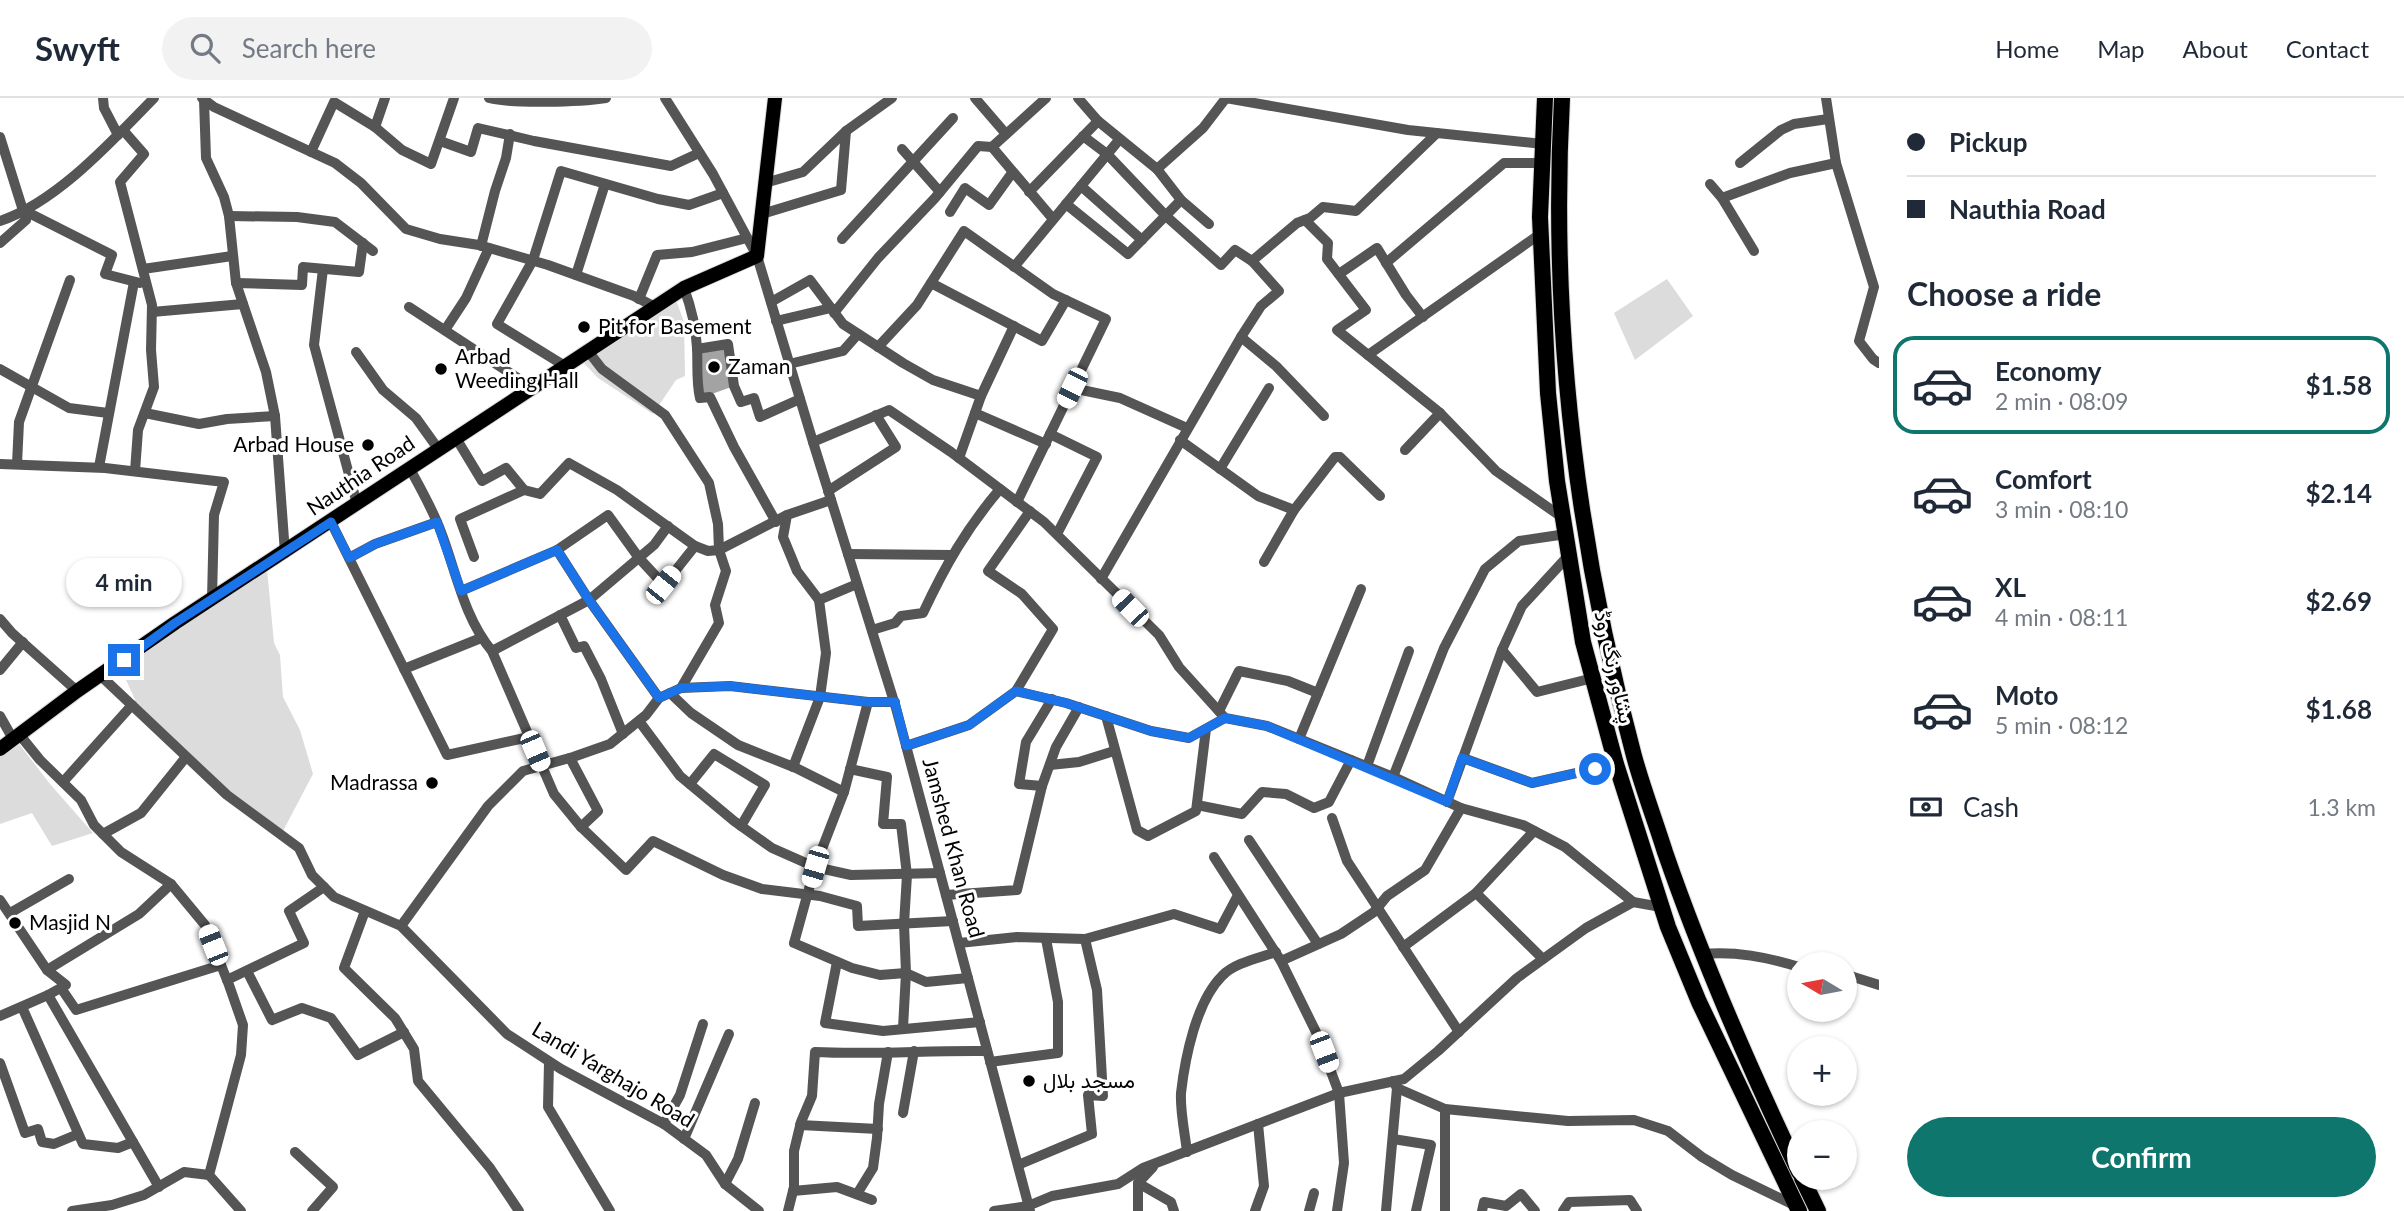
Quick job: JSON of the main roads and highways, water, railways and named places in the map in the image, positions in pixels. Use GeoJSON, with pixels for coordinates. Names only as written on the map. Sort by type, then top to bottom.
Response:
{"type":"FeatureCollection","features":[{"type":"Feature","properties":{"kind":"highway","name":"پشاور رنگ روڈ"},"geometry":{"type":"LineString","coordinates":[[1545,98],[1540,234],[1548,393],[1563,518],[1583,642],[1616,764],[1661,907],[1699,1002],[1798,1209]]}},
{"type":"Feature","properties":{"kind":"highway","name":"پشاور رنگ روڈ"},"geometry":{"type":"LineString","coordinates":[[1562,98],[1558,170],[1561,306],[1569,409],[1589,560],[1634,758],[1685,910],[1787,1145]]}},
{"type":"Feature","properties":{"kind":"highway"},"geometry":{"type":"LineString","coordinates":[[1808,1190],[1818,1211]]}},
{"type":"Feature","properties":{"kind":"main road","name":"Nauthia Road"},"geometry":{"type":"LineString","coordinates":[[0,749],[77,691],[212,599],[684,288],[757,256],[775,98]]}},
{"type":"Feature","properties":{"kind":"place","name":"Pit for Basement"},"geometry":{"type":"Point","coordinates":[584,327]}},
{"type":"Feature","properties":{"kind":"place","name":"Zaman"},"geometry":{"type":"Point","coordinates":[714,367]}},
{"type":"Feature","properties":{"kind":"place","name":"Arbad Weeding Hall"},"geometry":{"type":"Point","coordinates":[441,369]}},
{"type":"Feature","properties":{"kind":"place","name":"Arbad House"},"geometry":{"type":"Point","coordinates":[368,445]}},
{"type":"Feature","properties":{"kind":"place","name":"Madrassa"},"geometry":{"type":"Point","coordinates":[432,783]}},
{"type":"Feature","properties":{"kind":"place","name":"Masjid N"},"geometry":{"type":"Point","coordinates":[15,923]}},
{"type":"Feature","properties":{"kind":"place","name":"مسجد بلال"},"geometry":{"type":"Point","coordinates":[1029,1081]}}]}
